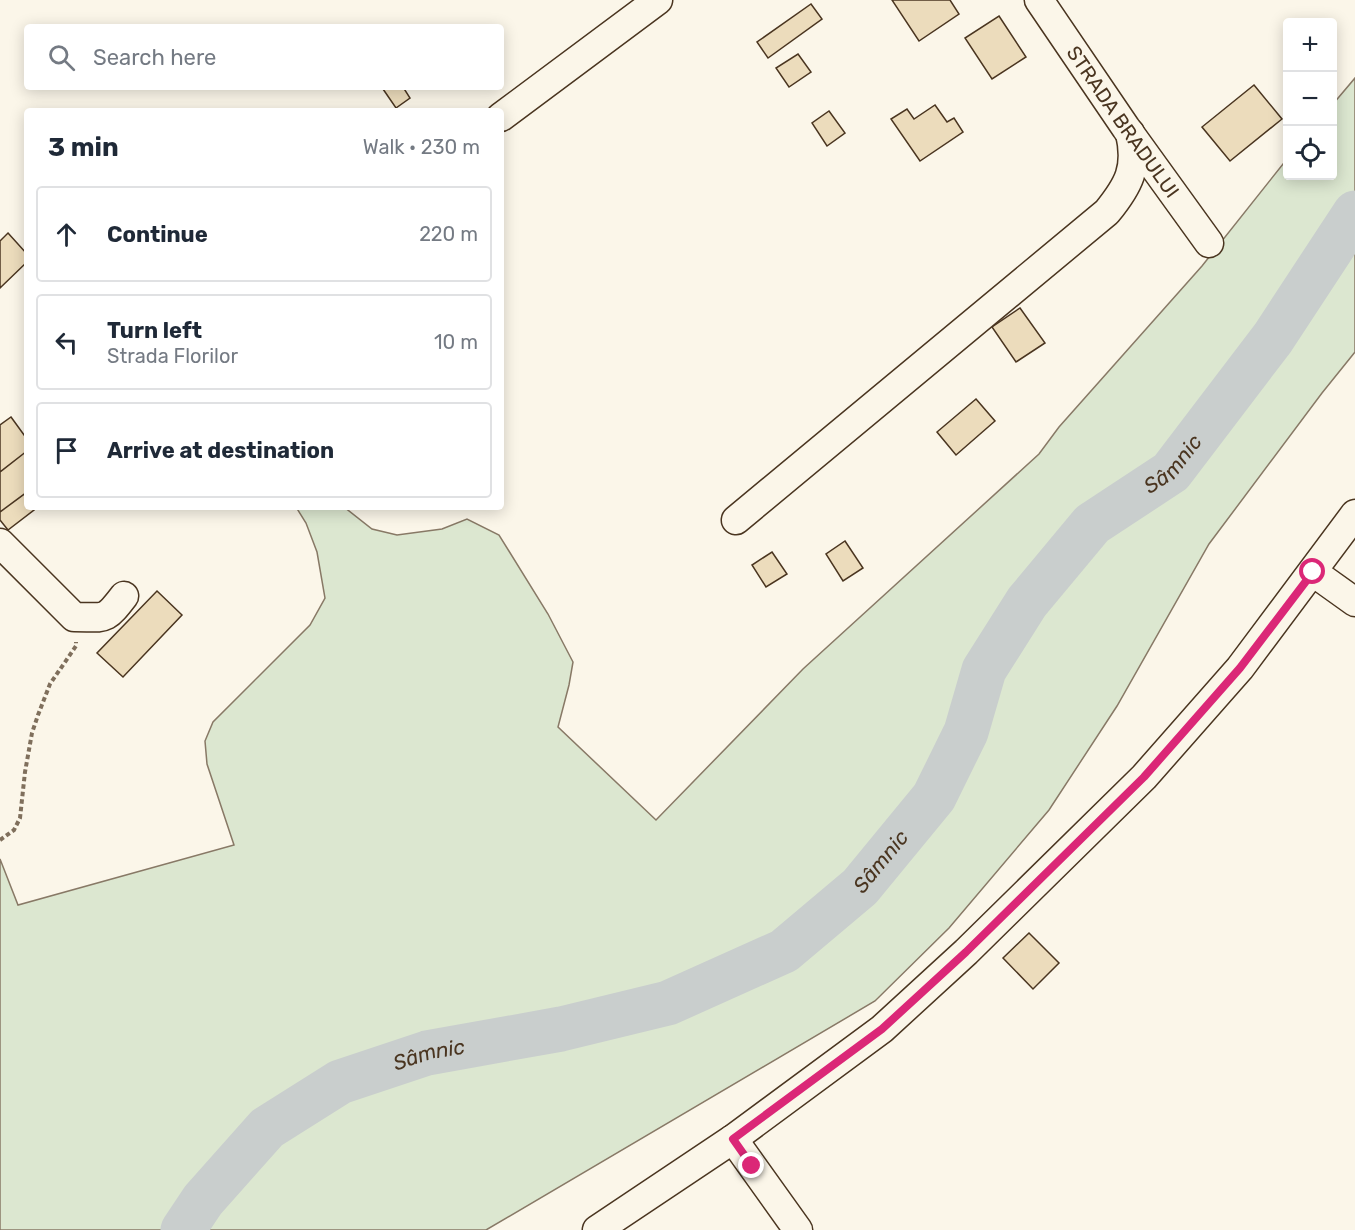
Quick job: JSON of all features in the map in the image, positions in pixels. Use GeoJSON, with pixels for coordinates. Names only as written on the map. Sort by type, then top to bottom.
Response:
{"type":"FeatureCollection","features":[{"type":"Feature","properties":{"kind":"street"},"geometry":{"type":"LineString","coordinates":[[504,115],[658,0]]}},
{"type":"Feature","properties":{"kind":"street","name":"STRADA BRADULUI"},"geometry":{"type":"LineString","coordinates":[[1039,0],[1209,243]]}},
{"type":"Feature","properties":{"kind":"street"},"geometry":{"type":"LineString","coordinates":[[736,520],[1107,212],[1119,198],[1133,167],[1134,153],[1130,133]]}},
{"type":"Feature","properties":{"kind":"street"},"geometry":{"type":"LineString","coordinates":[[597,1230],[733,1139],[882,1029],[975,944],[1144,777],[1240,668],[1355,514]]}},
{"type":"Feature","properties":{"kind":"street"},"geometry":{"type":"LineString","coordinates":[[0,543],[74,617],[95,618],[109,615],[124,597]]}},
{"type":"Feature","properties":{"kind":"street"},"geometry":{"type":"LineString","coordinates":[[1313,572],[1355,602]]}},
{"type":"Feature","properties":{"kind":"street"},"geometry":{"type":"LineString","coordinates":[[733,1139],[798,1230]]}},
{"type":"Feature","properties":{"kind":"path"},"geometry":{"type":"LineString","coordinates":[[0,840],[14,830],[20,818],[32,733],[50,684],[76,646],[77,628],[74,617]]}},
{"type":"Feature","properties":{"kind":"green space"},"geometry":{"type":"Polygon","coordinates":[[[1355,78],[1355,352],[1209,544],[1117,706],[1049,810],[949,928],[875,1001],[486,1230],[0,1230],[0,859],[18,905],[234,845],[207,764],[205,741],[213,722],[310,625],[325,598],[317,552],[306,523],[298,510],[348,510],[372,529],[397,535],[442,529],[467,519],[499,535],[548,614],[573,662],[558,727],[656,820],[803,669],[1039,454],[1059,427],[1202,266],[1283,164],[1283,180],[1337,180],[1337,99],[1355,78]]]}},
{"type":"Feature","properties":{"kind":"building"},"geometry":{"type":"Polygon","coordinates":[[[892,0],[950,0],[959,14],[919,41],[892,0]]]}},
{"type":"Feature","properties":{"kind":"building"},"geometry":{"type":"Polygon","coordinates":[[[811,4],[822,19],[768,58],[757,42],[811,4]]]}},
{"type":"Feature","properties":{"kind":"building"},"geometry":{"type":"Polygon","coordinates":[[[999,16],[1026,57],[992,79],[965,38],[999,16]]]}},
{"type":"Feature","properties":{"kind":"building"},"geometry":{"type":"Polygon","coordinates":[[[798,54],[811,72],[789,87],[776,68],[798,54]]]}},
{"type":"Feature","properties":{"kind":"building"},"geometry":{"type":"Polygon","coordinates":[[[1254,85],[1282,119],[1230,161],[1202,127],[1254,85]]]}},
{"type":"Feature","properties":{"kind":"building"},"geometry":{"type":"Polygon","coordinates":[[[384,90],[405,90],[410,98],[396,108],[384,90]]]}},
{"type":"Feature","properties":{"kind":"building"},"geometry":{"type":"Polygon","coordinates":[[[935,105],[947,122],[954,118],[963,132],[920,161],[891,119],[907,109],[914,119],[935,105]]]}},
{"type":"Feature","properties":{"kind":"building"},"geometry":{"type":"Polygon","coordinates":[[[829,111],[845,133],[827,146],[812,123],[829,111]]]}},
{"type":"Feature","properties":{"kind":"building"},"geometry":{"type":"Polygon","coordinates":[[[8,233],[24,251],[24,265],[0,288],[0,241],[8,233]]]}},
{"type":"Feature","properties":{"kind":"building"},"geometry":{"type":"Polygon","coordinates":[[[1020,308],[1045,343],[1016,362],[992,327],[1020,308]]]}},
{"type":"Feature","properties":{"kind":"building"},"geometry":{"type":"Polygon","coordinates":[[[976,399],[995,421],[956,455],[937,432],[976,399]]]}},
{"type":"Feature","properties":{"kind":"building"},"geometry":{"type":"Polygon","coordinates":[[[11,417],[24,435],[24,453],[0,472],[0,425],[11,417]]]}},
{"type":"Feature","properties":{"kind":"building"},"geometry":{"type":"Polygon","coordinates":[[[24,453],[24,494],[0,512],[0,472],[24,453]]]}},
{"type":"Feature","properties":{"kind":"building"},"geometry":{"type":"Polygon","coordinates":[[[24,494],[24,510],[34,510],[8,530],[0,520],[0,512],[24,494]]]}},
{"type":"Feature","properties":{"kind":"building"},"geometry":{"type":"Polygon","coordinates":[[[845,541],[863,568],[843,581],[826,554],[845,541]]]}},
{"type":"Feature","properties":{"kind":"building"},"geometry":{"type":"Polygon","coordinates":[[[772,552],[787,574],[766,587],[752,565],[772,552]]]}},
{"type":"Feature","properties":{"kind":"building"},"geometry":{"type":"Polygon","coordinates":[[[157,591],[182,615],[123,677],[97,653],[157,591]]]}},
{"type":"Feature","properties":{"kind":"building"},"geometry":{"type":"Polygon","coordinates":[[[1029,933],[1059,963],[1033,989],[1003,958],[1029,933]]]}},
{"type":"Feature","properties":{"kind":"waterway","name":"Sâmnic"},"geometry":{"type":"LineString","coordinates":[[183,1230],[203,1200],[267,1128],[340,1082],[427,1053],[561,1029],[668,1003],[784,951],[860,887],[934,797],[966,732],[984,670],[1027,602],[1092,524],[1171,472],[1273,338],[1355,213]]}},
{"type":"Feature","properties":{"kind":"route"},"geometry":{"type":"LineString","coordinates":[[752,1166],[733,1139],[882,1029],[966,952],[1144,777],[1240,668],[1313,572]]}}]}
